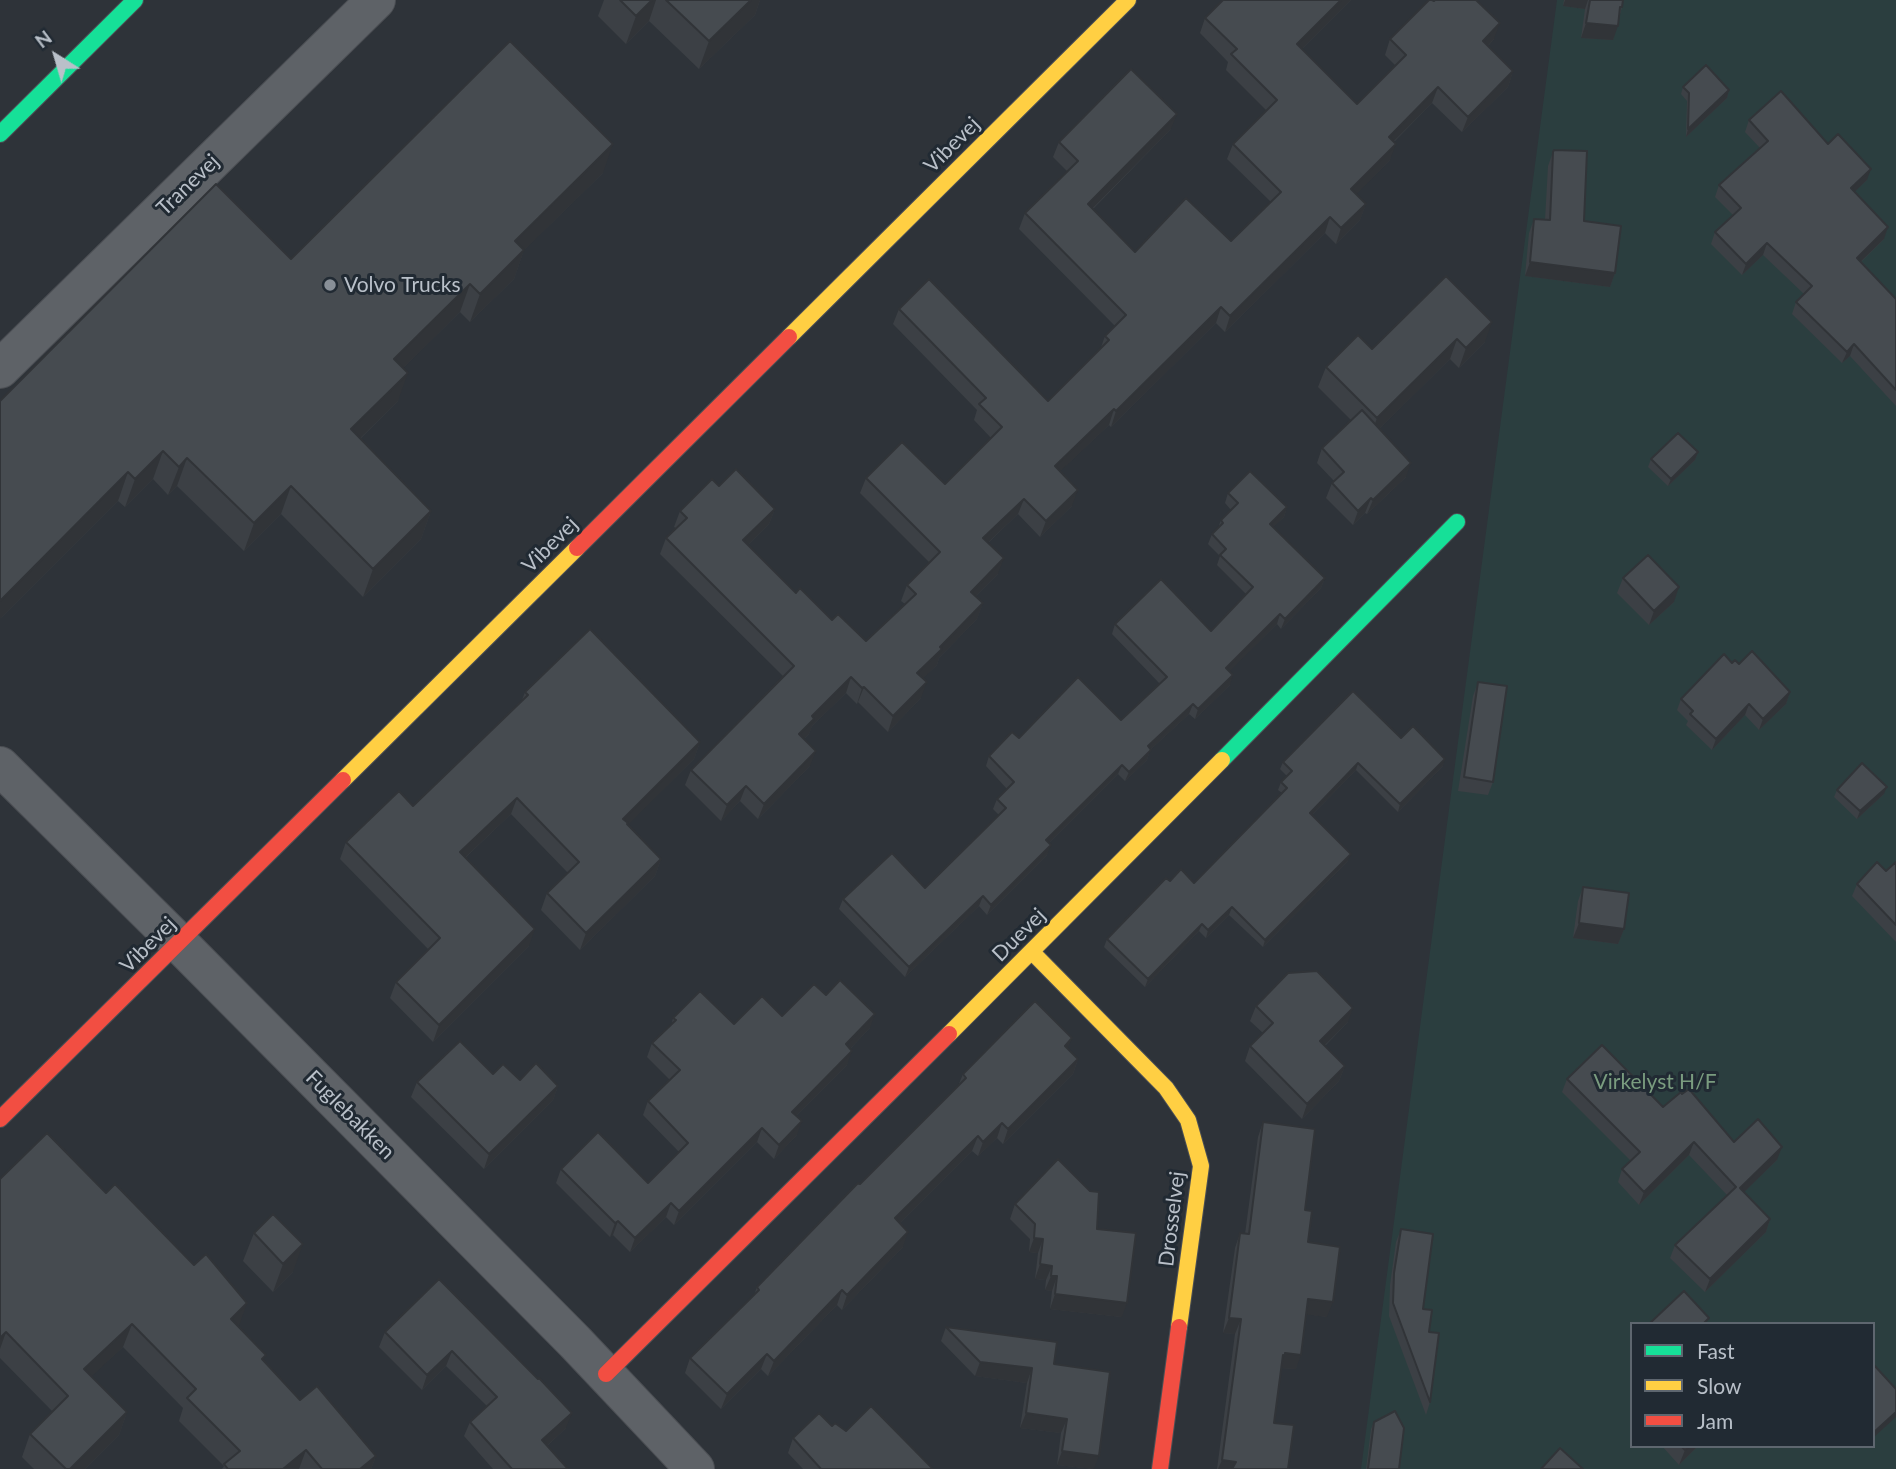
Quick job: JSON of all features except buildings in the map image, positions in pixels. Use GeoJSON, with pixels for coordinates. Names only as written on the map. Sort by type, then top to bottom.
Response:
{"type":"FeatureCollection","features":[{"type":"Feature","properties":{"kind":"street"},"geometry":{"type":"LineString","coordinates":[[0,134],[135,0]]}},
{"type":"Feature","properties":{"kind":"street","name":"Tranevej"},"geometry":{"type":"LineString","coordinates":[[0,369],[376,0]]}},
{"type":"Feature","properties":{"kind":"street","name":"Vibevej"},"geometry":{"type":"LineString","coordinates":[[0,1119],[1128,0]]}},
{"type":"Feature","properties":{"kind":"street","name":"Duevej"},"geometry":{"type":"LineString","coordinates":[[606,1374],[1032,952],[1457,522]]}},
{"type":"Feature","properties":{"kind":"street","name":"Fuglebakken"},"geometry":{"type":"LineString","coordinates":[[0,766],[606,1374],[695,1469]]}},
{"type":"Feature","properties":{"kind":"street","name":"Drosselvej"},"geometry":{"type":"LineString","coordinates":[[1032,952],[1166,1088],[1188,1121],[1201,1166],[1160,1469]]}},
{"type":"Feature","properties":{"kind":"green space","name":"Virkelyst H/F"},"geometry":{"type":"Polygon","coordinates":[[[1557,0],[1896,0],[1896,1469],[1361,1469],[1557,0]]]}},
{"type":"Feature","properties":{"kind":"traffic: fast"},"geometry":{"type":"LineString","coordinates":[[0,134],[135,0]]}},
{"type":"Feature","properties":{"kind":"traffic: fast"},"geometry":{"type":"LineString","coordinates":[[1222,760],[1457,522]]}},
{"type":"Feature","properties":{"kind":"traffic: slow"},"geometry":{"type":"LineString","coordinates":[[789,337],[1128,0]]}},
{"type":"Feature","properties":{"kind":"traffic: slow"},"geometry":{"type":"LineString","coordinates":[[343,780],[577,548]]}},
{"type":"Feature","properties":{"kind":"traffic: slow"},"geometry":{"type":"LineString","coordinates":[[949,1034],[1222,760]]}},
{"type":"Feature","properties":{"kind":"traffic: slow"},"geometry":{"type":"LineString","coordinates":[[1032,952],[1166,1088],[1188,1120],[1201,1166],[1179,1327]]}},
{"type":"Feature","properties":{"kind":"traffic: jam"},"geometry":{"type":"LineString","coordinates":[[577,548],[789,337]]}},
{"type":"Feature","properties":{"kind":"traffic: jam"},"geometry":{"type":"LineString","coordinates":[[0,1119],[343,780]]}},
{"type":"Feature","properties":{"kind":"traffic: jam"},"geometry":{"type":"LineString","coordinates":[[606,1374],[949,1034]]}},
{"type":"Feature","properties":{"kind":"traffic: jam"},"geometry":{"type":"LineString","coordinates":[[1160,1469],[1179,1327]]}},
{"type":"Feature","properties":{"kind":"place","name":"Volvo Trucks"},"geometry":{"type":"Point","coordinates":[330,285]}}]}
